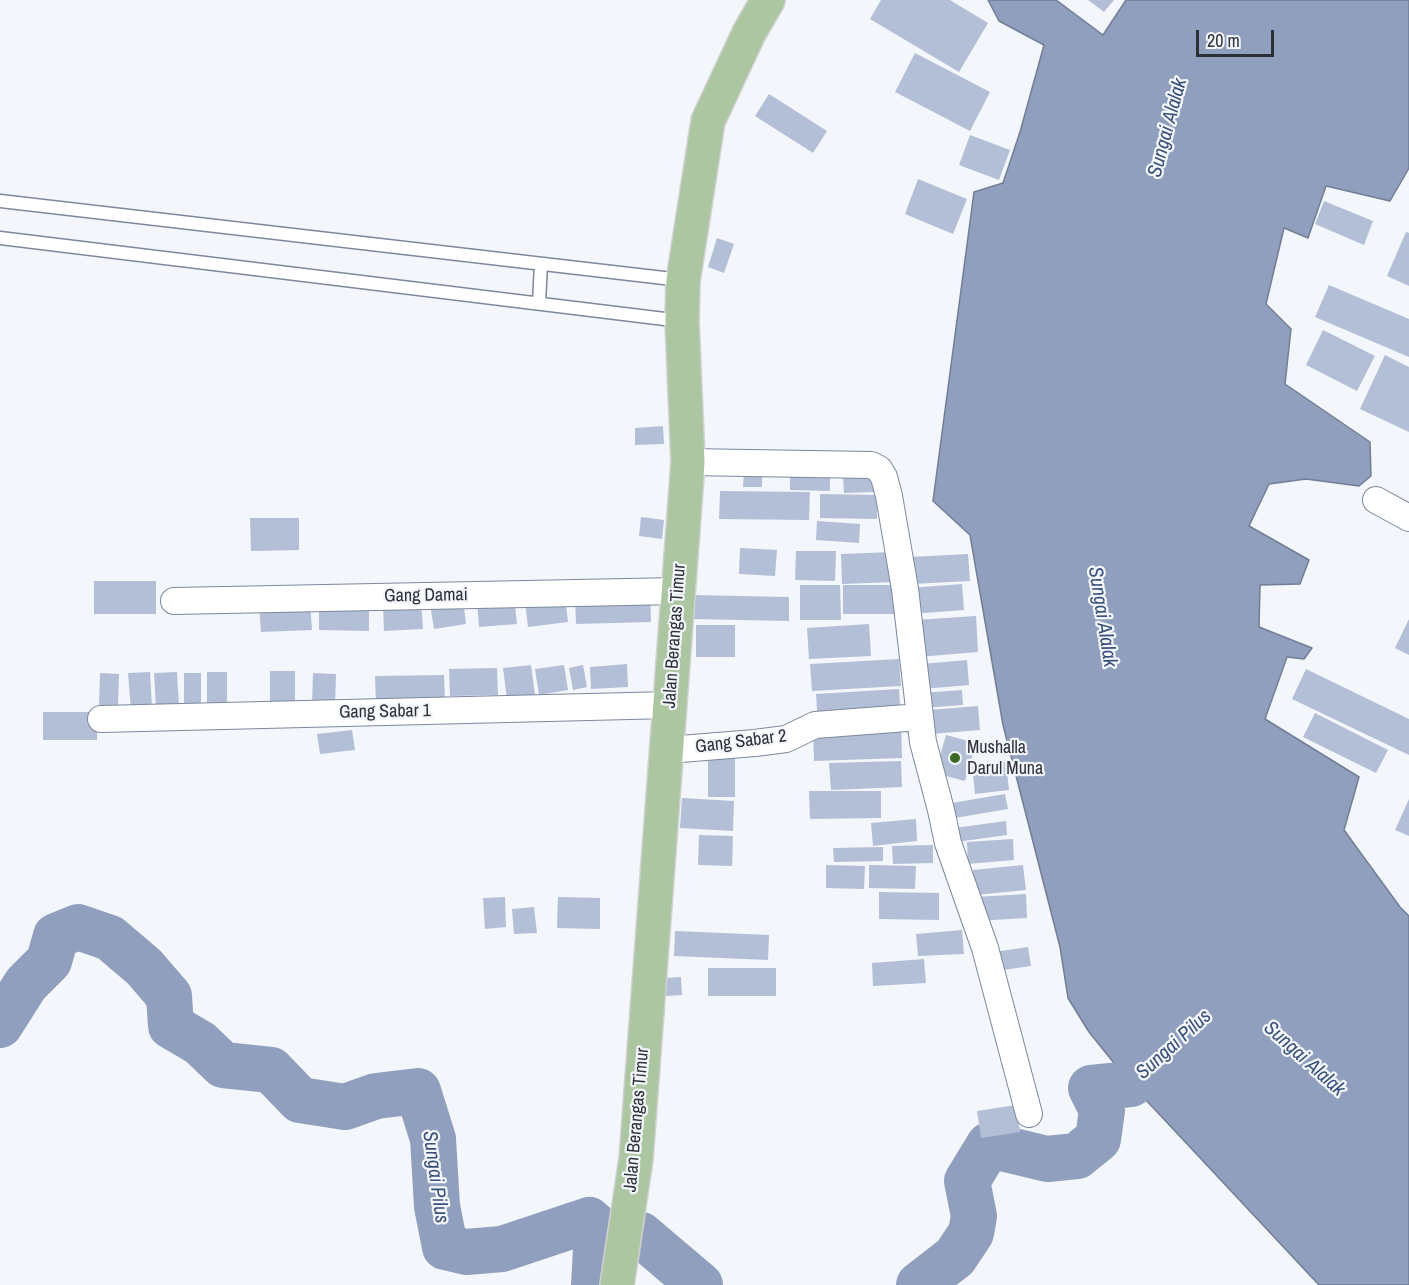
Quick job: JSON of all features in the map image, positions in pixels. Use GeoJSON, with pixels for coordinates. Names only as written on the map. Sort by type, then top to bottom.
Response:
{"type":"FeatureCollection","features":[{"type":"Feature","properties":{"kind":"main road","name":"Jalan Berangas Timur"},"geometry":{"type":"LineString","coordinates":[[619,1275],[636,1159],[688,462],[682,321],[684,280],[708,121],[749,33],[768,0]]}},
{"type":"Feature","properties":{"kind":"street"},"geometry":{"type":"LineString","coordinates":[[688,462],[871,465],[879,469],[884,477],[903,577],[923,742],[948,843],[985,948],[1029,1114]]}},
{"type":"Feature","properties":{"kind":"street"},"geometry":{"type":"LineString","coordinates":[[1376,500],[1409,518]]}},
{"type":"Feature","properties":{"kind":"street","name":"Gang Damai"},"geometry":{"type":"LineString","coordinates":[[174,601],[677,591]]}},
{"type":"Feature","properties":{"kind":"street","name":"Gang Sabar 1"},"geometry":{"type":"LineString","coordinates":[[101,719],[670,705]]}},
{"type":"Feature","properties":{"kind":"street","name":"Gang Sabar 2"},"geometry":{"type":"LineString","coordinates":[[668,750],[786,739],[815,725],[920,717]]}},
{"type":"Feature","properties":{"kind":"lane"},"geometry":{"type":"LineString","coordinates":[[0,201],[684,280]]}},
{"type":"Feature","properties":{"kind":"lane"},"geometry":{"type":"LineString","coordinates":[[0,238],[682,321]]}},
{"type":"Feature","properties":{"kind":"lane"},"geometry":{"type":"LineString","coordinates":[[539,303],[541,264]]}},
{"type":"Feature","properties":{"kind":"water","name":"Sungai Alalak"},"geometry":{"type":"Polygon","coordinates":[[[988,0],[1056,0],[1103,35],[1126,0],[1409,0],[1409,168],[1390,201],[1326,186],[1308,238],[1284,228],[1266,304],[1291,329],[1285,384],[1370,442],[1371,476],[1359,486],[1306,479],[1269,484],[1249,526],[1309,560],[1300,584],[1260,585],[1259,627],[1312,648],[1304,659],[1287,657],[1265,719],[1359,777],[1344,830],[1409,916],[1409,1285],[1319,1285],[1131,1084],[1089,1032],[1068,998],[1060,947],[1003,725],[970,535],[933,501],[974,192],[1003,183],[1044,45],[999,21],[988,0]]]}},
{"type":"Feature","properties":{"kind":"building"},"geometry":{"type":"Polygon","coordinates":[[[881,0],[950,0],[988,23],[959,72],[870,19],[881,0]]]}},
{"type":"Feature","properties":{"kind":"building"},"geometry":{"type":"Polygon","coordinates":[[[1088,0],[1114,0],[1104,12],[1088,0]]]}},
{"type":"Feature","properties":{"kind":"building"},"geometry":{"type":"Polygon","coordinates":[[[915,53],[990,92],[970,131],[895,92],[915,53]]]}},
{"type":"Feature","properties":{"kind":"building"},"geometry":{"type":"Polygon","coordinates":[[[769,94],[827,131],[813,153],[755,116],[769,94]]]}},
{"type":"Feature","properties":{"kind":"building"},"geometry":{"type":"Polygon","coordinates":[[[970,135],[1010,150],[999,180],[959,165],[970,135]]]}},
{"type":"Feature","properties":{"kind":"building"},"geometry":{"type":"Polygon","coordinates":[[[918,179],[967,199],[953,234],[905,214],[918,179]]]}},
{"type":"Feature","properties":{"kind":"building"},"geometry":{"type":"Polygon","coordinates":[[[1324,201],[1373,221],[1364,245],[1315,224],[1324,201]]]}},
{"type":"Feature","properties":{"kind":"building"},"geometry":{"type":"Polygon","coordinates":[[[1406,232],[1409,233],[1409,286],[1387,276],[1406,232]]]}},
{"type":"Feature","properties":{"kind":"building"},"geometry":{"type":"Polygon","coordinates":[[[717,238],[734,244],[724,273],[708,267],[717,238]]]}},
{"type":"Feature","properties":{"kind":"building"},"geometry":{"type":"Polygon","coordinates":[[[1329,285],[1409,319],[1409,357],[1315,317],[1329,285]]]}},
{"type":"Feature","properties":{"kind":"building"},"geometry":{"type":"Polygon","coordinates":[[[1323,330],[1375,356],[1357,391],[1306,365],[1323,330]]]}},
{"type":"Feature","properties":{"kind":"building"},"geometry":{"type":"Polygon","coordinates":[[[1385,355],[1409,367],[1409,432],[1360,409],[1385,355]]]}},
{"type":"Feature","properties":{"kind":"building"},"geometry":{"type":"Polygon","coordinates":[[[663,426],[664,444],[635,445],[635,428],[663,426]]]}},
{"type":"Feature","properties":{"kind":"building"},"geometry":{"type":"Polygon","coordinates":[[[790,469],[830,470],[830,491],[790,490],[790,469]]]}},
{"type":"Feature","properties":{"kind":"building"},"geometry":{"type":"Polygon","coordinates":[[[744,471],[762,471],[762,487],[743,487],[744,471]]]}},
{"type":"Feature","properties":{"kind":"building"},"geometry":{"type":"Polygon","coordinates":[[[843,477],[877,477],[876,492],[844,493],[843,477]]]}},
{"type":"Feature","properties":{"kind":"building"},"geometry":{"type":"Polygon","coordinates":[[[720,491],[810,492],[809,520],[719,519],[720,491]]]}},
{"type":"Feature","properties":{"kind":"building"},"geometry":{"type":"Polygon","coordinates":[[[820,494],[877,495],[877,519],[820,518],[820,494]]]}},
{"type":"Feature","properties":{"kind":"building"},"geometry":{"type":"Polygon","coordinates":[[[641,517],[664,520],[662,539],[639,536],[641,517]]]}},
{"type":"Feature","properties":{"kind":"building"},"geometry":{"type":"Polygon","coordinates":[[[250,518],[299,518],[299,550],[251,551],[250,518]]]}},
{"type":"Feature","properties":{"kind":"building"},"geometry":{"type":"Polygon","coordinates":[[[817,521],[860,524],[859,543],[816,540],[817,521]]]}},
{"type":"Feature","properties":{"kind":"building"},"geometry":{"type":"Polygon","coordinates":[[[740,548],[777,550],[775,576],[739,574],[740,548]]]}},
{"type":"Feature","properties":{"kind":"building"},"geometry":{"type":"Polygon","coordinates":[[[796,551],[836,551],[835,581],[795,580],[796,551]]]}},
{"type":"Feature","properties":{"kind":"building"},"geometry":{"type":"Polygon","coordinates":[[[894,552],[895,582],[842,584],[841,554],[894,552]]]}},
{"type":"Feature","properties":{"kind":"building"},"geometry":{"type":"Polygon","coordinates":[[[968,554],[970,581],[912,584],[910,557],[968,554]]]}},
{"type":"Feature","properties":{"kind":"building"},"geometry":{"type":"Polygon","coordinates":[[[94,581],[156,581],[156,614],[94,614],[94,581]]]}},
{"type":"Feature","properties":{"kind":"building"},"geometry":{"type":"Polygon","coordinates":[[[962,584],[964,610],[911,614],[909,588],[962,584]]]}},
{"type":"Feature","properties":{"kind":"building"},"geometry":{"type":"Polygon","coordinates":[[[800,585],[840,585],[841,620],[800,620],[800,585]]]}},
{"type":"Feature","properties":{"kind":"building"},"geometry":{"type":"Polygon","coordinates":[[[843,585],[896,585],[896,614],[843,614],[843,585]]]}},
{"type":"Feature","properties":{"kind":"building"},"geometry":{"type":"Polygon","coordinates":[[[650,594],[651,622],[576,624],[575,597],[650,594]]]}},
{"type":"Feature","properties":{"kind":"building"},"geometry":{"type":"Polygon","coordinates":[[[693,595],[789,597],[789,621],[692,619],[693,595]]]}},
{"type":"Feature","properties":{"kind":"building"},"geometry":{"type":"Polygon","coordinates":[[[514,597],[517,624],[479,627],[477,600],[514,597]]]}},
{"type":"Feature","properties":{"kind":"building"},"geometry":{"type":"Polygon","coordinates":[[[565,597],[568,622],[528,627],[525,602],[565,597]]]}},
{"type":"Feature","properties":{"kind":"building"},"geometry":{"type":"Polygon","coordinates":[[[463,599],[466,624],[434,629],[430,604],[463,599]]]}},
{"type":"Feature","properties":{"kind":"building"},"geometry":{"type":"Polygon","coordinates":[[[310,601],[312,630],[261,632],[259,604],[310,601]]]}},
{"type":"Feature","properties":{"kind":"building"},"geometry":{"type":"Polygon","coordinates":[[[421,603],[423,629],[384,631],[383,605],[421,603]]]}},
{"type":"Feature","properties":{"kind":"building"},"geometry":{"type":"Polygon","coordinates":[[[319,605],[369,606],[369,631],[319,630],[319,605]]]}},
{"type":"Feature","properties":{"kind":"building"},"geometry":{"type":"Polygon","coordinates":[[[976,616],[978,652],[918,657],[916,620],[976,616]]]}},
{"type":"Feature","properties":{"kind":"building"},"geometry":{"type":"Polygon","coordinates":[[[1409,619],[1409,655],[1395,648],[1409,619]]]}},
{"type":"Feature","properties":{"kind":"building"},"geometry":{"type":"Polygon","coordinates":[[[869,624],[871,656],[809,659],[807,628],[869,624]]]}},
{"type":"Feature","properties":{"kind":"building"},"geometry":{"type":"Polygon","coordinates":[[[696,625],[735,625],[735,657],[696,657],[696,625]]]}},
{"type":"Feature","properties":{"kind":"building"},"geometry":{"type":"Polygon","coordinates":[[[899,659],[901,686],[812,691],[810,664],[899,659]]]}},
{"type":"Feature","properties":{"kind":"building"},"geometry":{"type":"Polygon","coordinates":[[[967,660],[969,685],[923,689],[921,664],[967,660]]]}},
{"type":"Feature","properties":{"kind":"building"},"geometry":{"type":"Polygon","coordinates":[[[627,664],[628,687],[591,689],[590,667],[627,664]]]}},
{"type":"Feature","properties":{"kind":"building"},"geometry":{"type":"Polygon","coordinates":[[[531,665],[535,695],[507,699],[503,668],[531,665]]]}},
{"type":"Feature","properties":{"kind":"building"},"geometry":{"type":"Polygon","coordinates":[[[564,665],[568,690],[539,695],[535,669],[564,665]]]}},
{"type":"Feature","properties":{"kind":"building"},"geometry":{"type":"Polygon","coordinates":[[[583,665],[587,687],[573,690],[569,668],[583,665]]]}},
{"type":"Feature","properties":{"kind":"building"},"geometry":{"type":"Polygon","coordinates":[[[497,668],[498,695],[450,696],[449,669],[497,668]]]}},
{"type":"Feature","properties":{"kind":"building"},"geometry":{"type":"Polygon","coordinates":[[[1306,669],[1409,719],[1409,755],[1292,699],[1306,669]]]}},
{"type":"Feature","properties":{"kind":"building"},"geometry":{"type":"Polygon","coordinates":[[[270,671],[295,671],[295,711],[270,711],[270,671]]]}},
{"type":"Feature","properties":{"kind":"building"},"geometry":{"type":"Polygon","coordinates":[[[150,672],[152,708],[131,710],[128,673],[150,672]]]}},
{"type":"Feature","properties":{"kind":"building"},"geometry":{"type":"Polygon","coordinates":[[[177,672],[179,706],[156,708],[154,673],[177,672]]]}},
{"type":"Feature","properties":{"kind":"building"},"geometry":{"type":"Polygon","coordinates":[[[207,672],[227,672],[227,714],[207,714],[207,672]]]}},
{"type":"Feature","properties":{"kind":"building"},"geometry":{"type":"Polygon","coordinates":[[[100,673],[119,674],[118,706],[99,706],[100,673]]]}},
{"type":"Feature","properties":{"kind":"building"},"geometry":{"type":"Polygon","coordinates":[[[184,673],[201,673],[201,708],[184,708],[184,673]]]}},
{"type":"Feature","properties":{"kind":"building"},"geometry":{"type":"Polygon","coordinates":[[[313,673],[336,674],[335,705],[312,704],[313,673]]]}},
{"type":"Feature","properties":{"kind":"building"},"geometry":{"type":"Polygon","coordinates":[[[444,675],[445,702],[376,704],[375,676],[444,675]]]}},
{"type":"Feature","properties":{"kind":"building"},"geometry":{"type":"Polygon","coordinates":[[[899,689],[901,719],[818,724],[816,694],[899,689]]]}},
{"type":"Feature","properties":{"kind":"building"},"geometry":{"type":"Polygon","coordinates":[[[962,690],[963,705],[922,708],[921,693],[962,690]]]}},
{"type":"Feature","properties":{"kind":"building"},"geometry":{"type":"Polygon","coordinates":[[[978,706],[980,730],[931,734],[929,710],[978,706]]]}},
{"type":"Feature","properties":{"kind":"building"},"geometry":{"type":"Polygon","coordinates":[[[43,712],[97,712],[97,740],[43,740],[43,712]]]}},
{"type":"Feature","properties":{"kind":"building"},"geometry":{"type":"Polygon","coordinates":[[[1315,713],[1388,750],[1376,773],[1303,737],[1315,713]]]}},
{"type":"Feature","properties":{"kind":"building"},"geometry":{"type":"Polygon","coordinates":[[[901,724],[902,758],[814,761],[813,726],[901,724]]]}},
{"type":"Feature","properties":{"kind":"building"},"geometry":{"type":"Polygon","coordinates":[[[352,730],[355,750],[320,754],[317,734],[352,730]]]}},
{"type":"Feature","properties":{"kind":"building","name":"Mushalla Darul Muna"},"geometry":{"type":"Polygon","coordinates":[[[946,735],[976,743],[965,781],[935,773],[946,735]]]}},
{"type":"Feature","properties":{"kind":"building"},"geometry":{"type":"Polygon","coordinates":[[[735,758],[735,797],[708,797],[708,759],[735,758]]]}},
{"type":"Feature","properties":{"kind":"building"},"geometry":{"type":"Polygon","coordinates":[[[901,761],[902,787],[831,790],[829,763],[901,761]]]}},
{"type":"Feature","properties":{"kind":"building"},"geometry":{"type":"Polygon","coordinates":[[[1006,762],[1009,790],[975,794],[972,766],[1006,762]]]}},
{"type":"Feature","properties":{"kind":"building"},"geometry":{"type":"Polygon","coordinates":[[[809,791],[881,791],[881,818],[810,819],[809,791]]]}},
{"type":"Feature","properties":{"kind":"building"},"geometry":{"type":"Polygon","coordinates":[[[1005,794],[1008,809],[955,818],[952,803],[1005,794]]]}},
{"type":"Feature","properties":{"kind":"building"},"geometry":{"type":"Polygon","coordinates":[[[682,798],[734,801],[733,831],[680,828],[682,798]]]}},
{"type":"Feature","properties":{"kind":"building"},"geometry":{"type":"Polygon","coordinates":[[[1409,799],[1409,836],[1395,830],[1409,799]]]}},
{"type":"Feature","properties":{"kind":"building"},"geometry":{"type":"Polygon","coordinates":[[[916,819],[917,841],[873,846],[871,823],[916,819]]]}},
{"type":"Feature","properties":{"kind":"building"},"geometry":{"type":"Polygon","coordinates":[[[1006,821],[1007,835],[949,843],[947,829],[1006,821]]]}},
{"type":"Feature","properties":{"kind":"building"},"geometry":{"type":"Polygon","coordinates":[[[699,835],[733,836],[732,866],[698,865],[699,835]]]}},
{"type":"Feature","properties":{"kind":"building"},"geometry":{"type":"Polygon","coordinates":[[[1013,839],[1014,860],[968,864],[967,842],[1013,839]]]}},
{"type":"Feature","properties":{"kind":"building"},"geometry":{"type":"Polygon","coordinates":[[[933,845],[933,863],[893,864],[892,846],[933,845]]]}},
{"type":"Feature","properties":{"kind":"building"},"geometry":{"type":"Polygon","coordinates":[[[883,847],[883,861],[834,862],[833,848],[883,847]]]}},
{"type":"Feature","properties":{"kind":"building"},"geometry":{"type":"Polygon","coordinates":[[[826,865],[865,866],[864,889],[826,888],[826,865]]]}},
{"type":"Feature","properties":{"kind":"building"},"geometry":{"type":"Polygon","coordinates":[[[869,865],[916,866],[915,889],[869,888],[869,865]]]}},
{"type":"Feature","properties":{"kind":"building"},"geometry":{"type":"Polygon","coordinates":[[[1023,865],[1026,890],[976,895],[973,870],[1023,865]]]}},
{"type":"Feature","properties":{"kind":"building"},"geometry":{"type":"Polygon","coordinates":[[[879,892],[939,893],[939,920],[879,919],[879,892]]]}},
{"type":"Feature","properties":{"kind":"building"},"geometry":{"type":"Polygon","coordinates":[[[1026,894],[1027,918],[976,921],[975,897],[1026,894]]]}},
{"type":"Feature","properties":{"kind":"building"},"geometry":{"type":"Polygon","coordinates":[[[505,897],[506,927],[485,929],[483,898],[505,897]]]}},
{"type":"Feature","properties":{"kind":"building"},"geometry":{"type":"Polygon","coordinates":[[[558,897],[600,898],[600,929],[557,928],[558,897]]]}},
{"type":"Feature","properties":{"kind":"building"},"geometry":{"type":"Polygon","coordinates":[[[534,907],[537,933],[514,934],[512,909],[534,907]]]}},
{"type":"Feature","properties":{"kind":"building"},"geometry":{"type":"Polygon","coordinates":[[[962,930],[964,954],[918,956],[916,934],[962,930]]]}},
{"type":"Feature","properties":{"kind":"building"},"geometry":{"type":"Polygon","coordinates":[[[675,931],[769,935],[768,960],[674,956],[675,931]]]}},
{"type":"Feature","properties":{"kind":"building"},"geometry":{"type":"Polygon","coordinates":[[[1028,947],[1031,966],[996,971],[994,952],[1028,947]]]}},
{"type":"Feature","properties":{"kind":"building"},"geometry":{"type":"Polygon","coordinates":[[[924,959],[926,983],[873,986],[872,963],[924,959]]]}},
{"type":"Feature","properties":{"kind":"building"},"geometry":{"type":"Polygon","coordinates":[[[708,968],[776,968],[776,996],[708,996],[708,968]]]}},
{"type":"Feature","properties":{"kind":"building"},"geometry":{"type":"Polygon","coordinates":[[[681,977],[682,995],[666,996],[665,978],[681,977]]]}},
{"type":"Feature","properties":{"kind":"building"},"geometry":{"type":"Polygon","coordinates":[[[1016,1105],[1020,1132],[981,1138],[977,1111],[1016,1105]]]}},
{"type":"Feature","properties":{"kind":"waterway","name":"Sungai Pilus"},"geometry":{"type":"LineString","coordinates":[[0,1025],[26,984],[49,961],[56,936],[78,927],[110,938],[144,967],[169,996],[171,1026],[200,1043],[223,1065],[271,1070],[300,1100],[345,1107],[376,1096],[418,1091],[433,1139],[437,1206],[445,1247],[466,1252],[502,1249],[589,1220],[607,1236],[641,1235],[700,1285]]}},
{"type":"Feature","properties":{"kind":"waterway","name":"Sungai Pilus"},"geometry":{"type":"LineString","coordinates":[[919,1285],[955,1257],[971,1233],[974,1216],[967,1181],[989,1145],[1047,1159],[1077,1156],[1098,1139],[1102,1110],[1091,1088],[1131,1084],[1178,1041]]}},
{"type":"Feature","properties":{"kind":"waterway","name":"Sungai Pilus"},"geometry":{"type":"LineString","coordinates":[[594,1285],[596,1249],[607,1236]]}},
{"type":"Feature","properties":{"kind":"place","name":"Mushalla Darul Muna"},"geometry":{"type":"Point","coordinates":[955,758]}}]}
